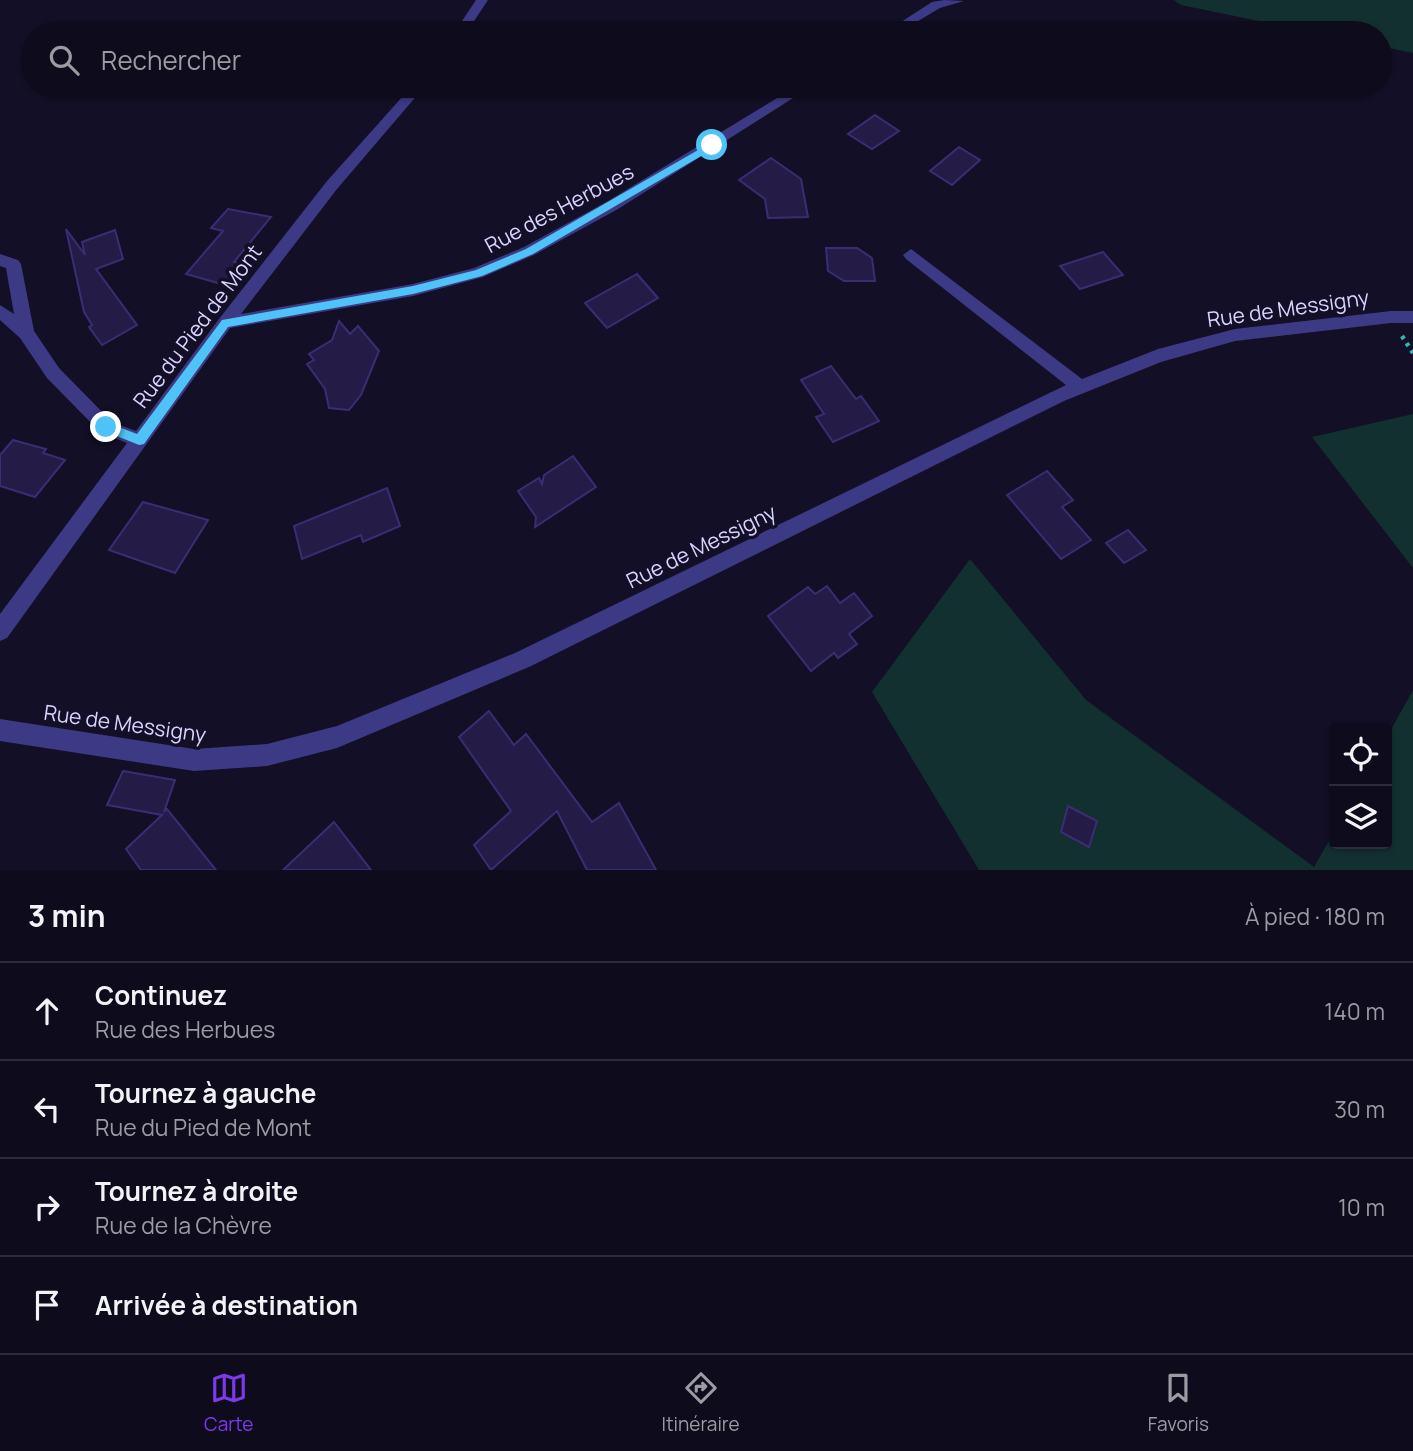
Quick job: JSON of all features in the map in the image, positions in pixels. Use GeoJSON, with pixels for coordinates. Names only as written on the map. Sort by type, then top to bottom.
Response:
{"type":"FeatureCollection","features":[{"type":"Feature","properties":{"kind":"street"},"geometry":{"type":"LineString","coordinates":[[468,21],[482,0]]}},
{"type":"Feature","properties":{"kind":"street"},"geometry":{"type":"LineString","coordinates":[[910,21],[936,5],[958,1]]}},
{"type":"Feature","properties":{"kind":"street","name":"Rue du Pied de Mont"},"geometry":{"type":"LineString","coordinates":[[0,631],[225,323],[332,185],[408,98]]}},
{"type":"Feature","properties":{"kind":"street","name":"Rue des Herbues"},"geometry":{"type":"LineString","coordinates":[[225,323],[413,290],[478,273],[530,251],[601,211],[786,98]]}},
{"type":"Feature","properties":{"kind":"street"},"geometry":{"type":"LineString","coordinates":[[911,255],[1080,387]]}},
{"type":"Feature","properties":{"kind":"street"},"geometry":{"type":"LineString","coordinates":[[0,260],[13,264],[26,333]]}},
{"type":"Feature","properties":{"kind":"street"},"geometry":{"type":"LineString","coordinates":[[0,311],[26,333],[53,373],[106,427],[139,440]]}},
{"type":"Feature","properties":{"kind":"street","name":"Rue de Messigny"},"geometry":{"type":"LineString","coordinates":[[0,730],[194,760],[267,755],[337,737],[522,660],[1080,387],[1158,356],[1235,335],[1391,317],[1413,317]]}},
{"type":"Feature","properties":{"kind":"green space"},"geometry":{"type":"Polygon","coordinates":[[[1174,0],[1413,0],[1413,53],[1392,49],[1392,21],[1259,21],[1181,5],[1174,0]]]}},
{"type":"Feature","properties":{"kind":"green space"},"geometry":{"type":"Polygon","coordinates":[[[1413,414],[1413,568],[1312,437],[1413,414]]]}},
{"type":"Feature","properties":{"kind":"green space"},"geometry":{"type":"Polygon","coordinates":[[[970,559],[1086,700],[1314,867],[1329,841],[1329,849],[1392,849],[1392,728],[1413,690],[1413,870],[979,870],[872,692],[970,559]]]}},
{"type":"Feature","properties":{"kind":"building"},"geometry":{"type":"Polygon","coordinates":[[[875,115],[899,131],[872,149],[848,134],[875,115]]]}},
{"type":"Feature","properties":{"kind":"building"},"geometry":{"type":"Polygon","coordinates":[[[959,147],[980,160],[952,185],[930,171],[959,147]]]}},
{"type":"Feature","properties":{"kind":"building"},"geometry":{"type":"Polygon","coordinates":[[[771,158],[801,179],[808,217],[768,218],[765,199],[739,180],[771,158]]]}},
{"type":"Feature","properties":{"kind":"building"},"geometry":{"type":"Polygon","coordinates":[[[228,209],[271,217],[234,262],[243,264],[225,285],[186,274],[223,231],[211,228],[228,209]]]}},
{"type":"Feature","properties":{"kind":"building"},"geometry":{"type":"Polygon","coordinates":[[[66,229],[85,255],[82,242],[115,230],[123,259],[96,269],[137,325],[102,345],[89,327],[92,325],[84,312],[66,229]]]}},
{"type":"Feature","properties":{"kind":"building"},"geometry":{"type":"Polygon","coordinates":[[[826,248],[857,248],[872,258],[875,281],[844,281],[828,271],[826,248]]]}},
{"type":"Feature","properties":{"kind":"building"},"geometry":{"type":"Polygon","coordinates":[[[1103,252],[1123,275],[1080,289],[1060,266],[1103,252]]]}},
{"type":"Feature","properties":{"kind":"building"},"geometry":{"type":"Polygon","coordinates":[[[637,274],[658,298],[607,328],[585,303],[637,274]]]}},
{"type":"Feature","properties":{"kind":"building"},"geometry":{"type":"Polygon","coordinates":[[[339,321],[350,334],[358,326],[379,351],[361,395],[349,410],[329,408],[325,389],[307,364],[314,360],[309,354],[332,340],[339,321]]]}},
{"type":"Feature","properties":{"kind":"building"},"geometry":{"type":"Polygon","coordinates":[[[831,366],[856,399],[861,396],[879,421],[833,442],[816,417],[824,414],[801,380],[831,366]]]}},
{"type":"Feature","properties":{"kind":"building"},"geometry":{"type":"Polygon","coordinates":[[[13,440],[46,449],[43,453],[65,460],[35,497],[0,486],[0,455],[13,440]]]}},
{"type":"Feature","properties":{"kind":"building"},"geometry":{"type":"Polygon","coordinates":[[[573,456],[596,487],[535,527],[536,517],[518,491],[539,478],[542,484],[544,475],[573,456]]]}},
{"type":"Feature","properties":{"kind":"building"},"geometry":{"type":"Polygon","coordinates":[[[1047,471],[1073,500],[1062,507],[1091,540],[1061,559],[1007,495],[1047,471]]]}},
{"type":"Feature","properties":{"kind":"building"},"geometry":{"type":"Polygon","coordinates":[[[387,488],[400,526],[363,542],[361,535],[302,559],[294,526],[387,488]]]}},
{"type":"Feature","properties":{"kind":"building"},"geometry":{"type":"Polygon","coordinates":[[[143,502],[208,520],[175,573],[109,550],[143,502]]]}},
{"type":"Feature","properties":{"kind":"building"},"geometry":{"type":"Polygon","coordinates":[[[1128,530],[1146,550],[1124,563],[1106,543],[1128,530]]]}},
{"type":"Feature","properties":{"kind":"building"},"geometry":{"type":"Polygon","coordinates":[[[827,586],[840,603],[854,593],[872,616],[849,634],[857,644],[838,658],[834,653],[811,671],[768,616],[808,587],[815,594],[827,586]]]}},
{"type":"Feature","properties":{"kind":"building"},"geometry":{"type":"Polygon","coordinates":[[[489,711],[514,745],[526,734],[592,822],[619,803],[656,870],[587,870],[557,811],[491,870],[474,845],[511,811],[459,737],[489,711]]]}},
{"type":"Feature","properties":{"kind":"building"},"geometry":{"type":"Polygon","coordinates":[[[123,771],[175,780],[164,812],[167,809],[216,870],[141,870],[126,849],[162,815],[107,805],[123,771]]]}},
{"type":"Feature","properties":{"kind":"building"},"geometry":{"type":"Polygon","coordinates":[[[1068,806],[1097,821],[1089,847],[1061,832],[1068,806]]]}},
{"type":"Feature","properties":{"kind":"building"},"geometry":{"type":"Polygon","coordinates":[[[334,822],[371,870],[283,870],[334,822]]]}},
{"type":"Feature","properties":{"kind":"route"},"geometry":{"type":"LineString","coordinates":[[106,427],[139,440],[225,323],[413,290],[478,273],[530,251],[712,145]]}}]}
